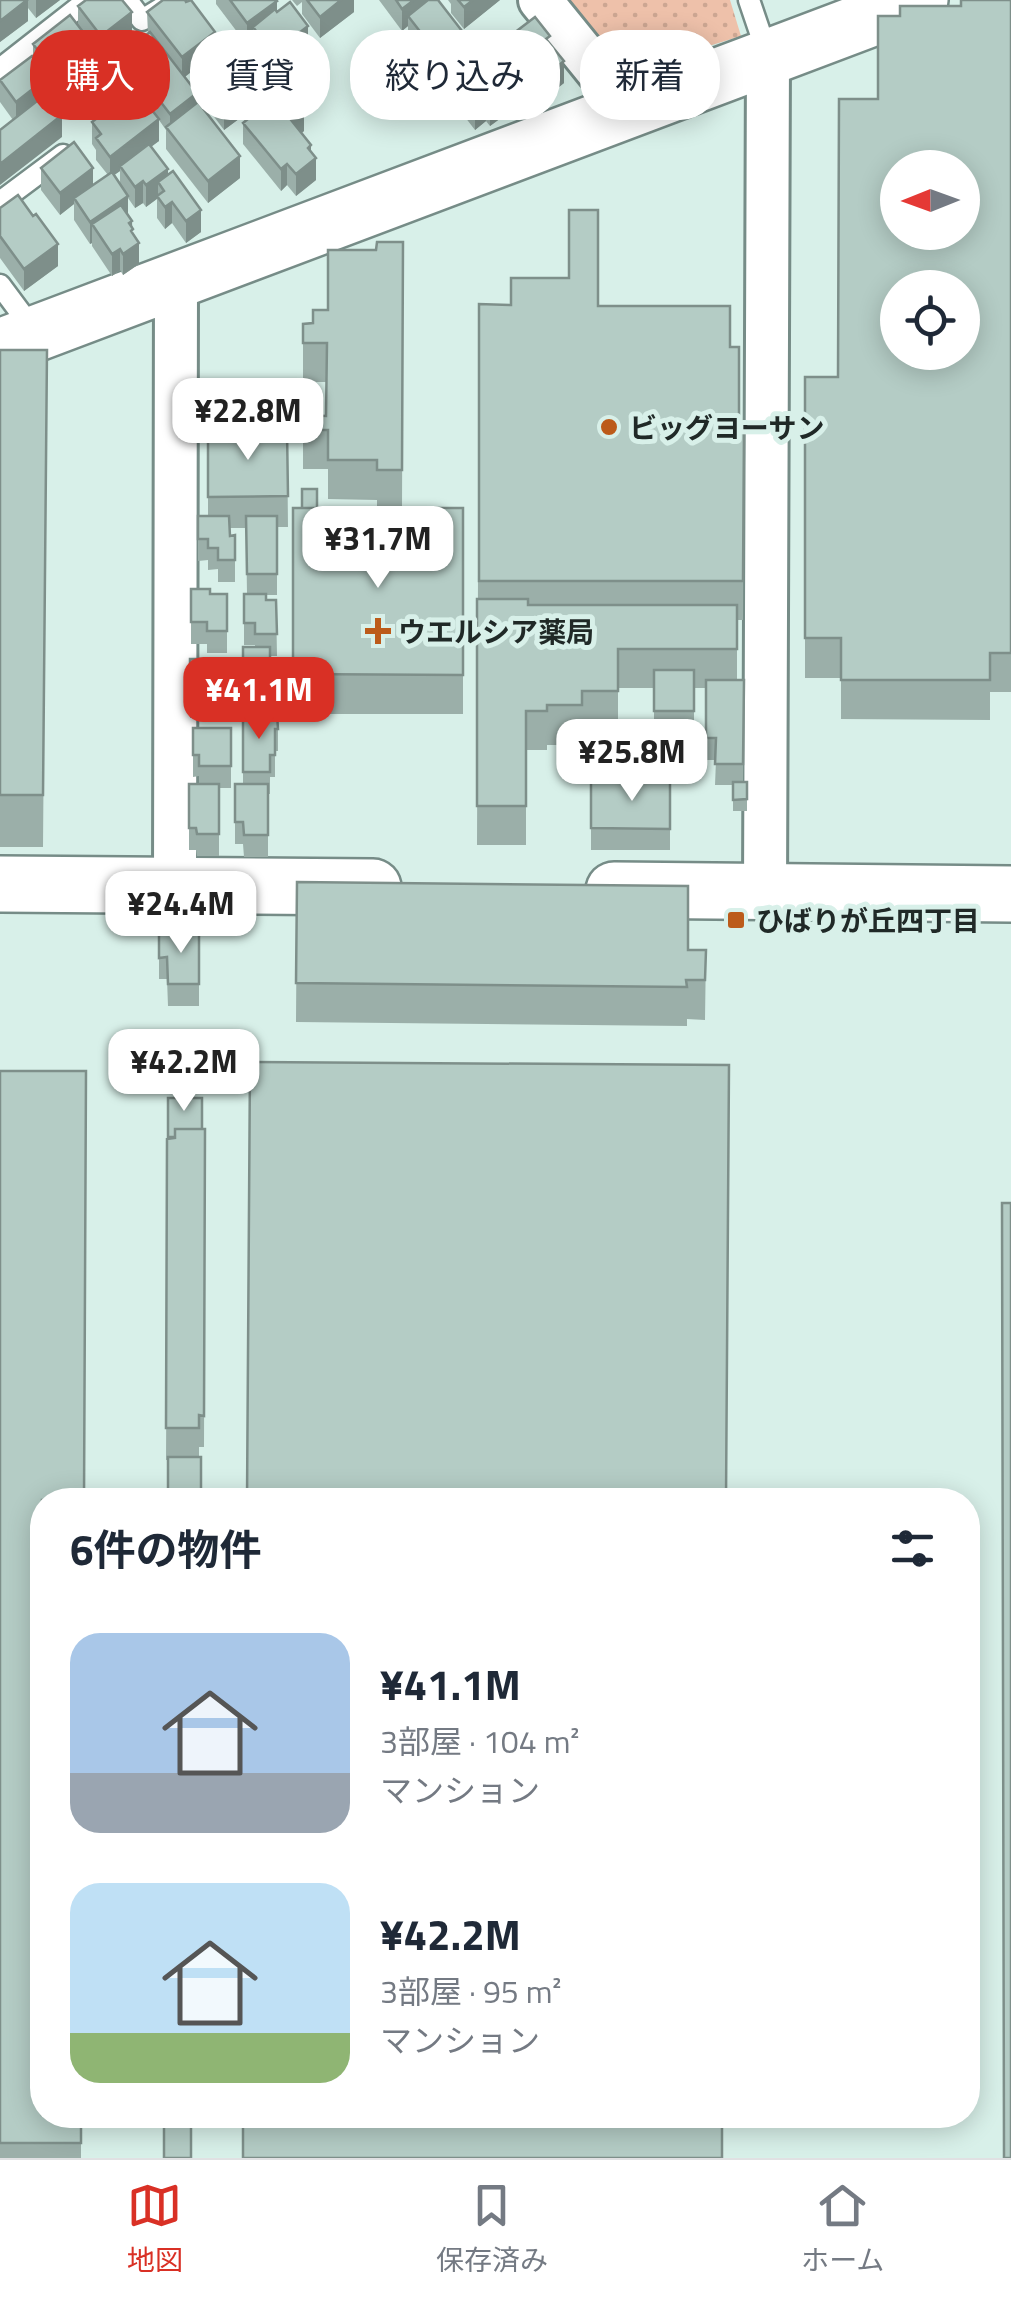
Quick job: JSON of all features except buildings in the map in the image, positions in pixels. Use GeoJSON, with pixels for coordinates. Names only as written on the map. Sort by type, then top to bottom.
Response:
{"type":"FeatureCollection","features":[{"type":"Feature","properties":{"kind":"street"},"geometry":{"type":"LineString","coordinates":[[540,0],[580,49]]}},
{"type":"Feature","properties":{"kind":"street"},"geometry":{"type":"LineString","coordinates":[[720,76],[920,0]]}},
{"type":"Feature","properties":{"kind":"street"},"geometry":{"type":"LineString","coordinates":[[765,892],[768,58]]}},
{"type":"Feature","properties":{"kind":"street"},"geometry":{"type":"LineString","coordinates":[[18,340],[603,120]]}},
{"type":"Feature","properties":{"kind":"street"},"geometry":{"type":"LineString","coordinates":[[175,884],[176,281]]}},
{"type":"Feature","properties":{"kind":"street"},"geometry":{"type":"LineString","coordinates":[[0,884],[430,888]]}},
{"type":"Feature","properties":{"kind":"street"},"geometry":{"type":"LineString","coordinates":[[568,890],[1011,894]]}},
{"type":"Feature","properties":{"kind":"lane"},"geometry":{"type":"LineString","coordinates":[[0,69],[88,0]]}},
{"type":"Feature","properties":{"kind":"lane"},"geometry":{"type":"LineString","coordinates":[[127,0],[142,20],[175,0]]}},
{"type":"Feature","properties":{"kind":"lane"},"geometry":{"type":"LineString","coordinates":[[749,0],[768,58]]}},
{"type":"Feature","properties":{"kind":"lane"},"geometry":{"type":"LineString","coordinates":[[0,202],[69,151]]}},
{"type":"Feature","properties":{"kind":"lane"},"geometry":{"type":"LineString","coordinates":[[0,285],[18,340]]}},
{"type":"Feature","properties":{"kind":"shaded area"},"geometry":{"type":"Polygon","coordinates":[[[563,0],[730,0],[741,36],[720,43],[720,30],[586,30],[563,0]]]}},
{"type":"Feature","properties":{"kind":"place","name":"ビッグヨーサン"},"geometry":{"type":"Point","coordinates":[609,427]}},
{"type":"Feature","properties":{"kind":"place","name":"ウエルシア薬局"},"geometry":{"type":"Point","coordinates":[378,631]}},
{"type":"Feature","properties":{"kind":"place","name":"ひばりが丘四丁目"},"geometry":{"type":"Point","coordinates":[736,920]}}]}
